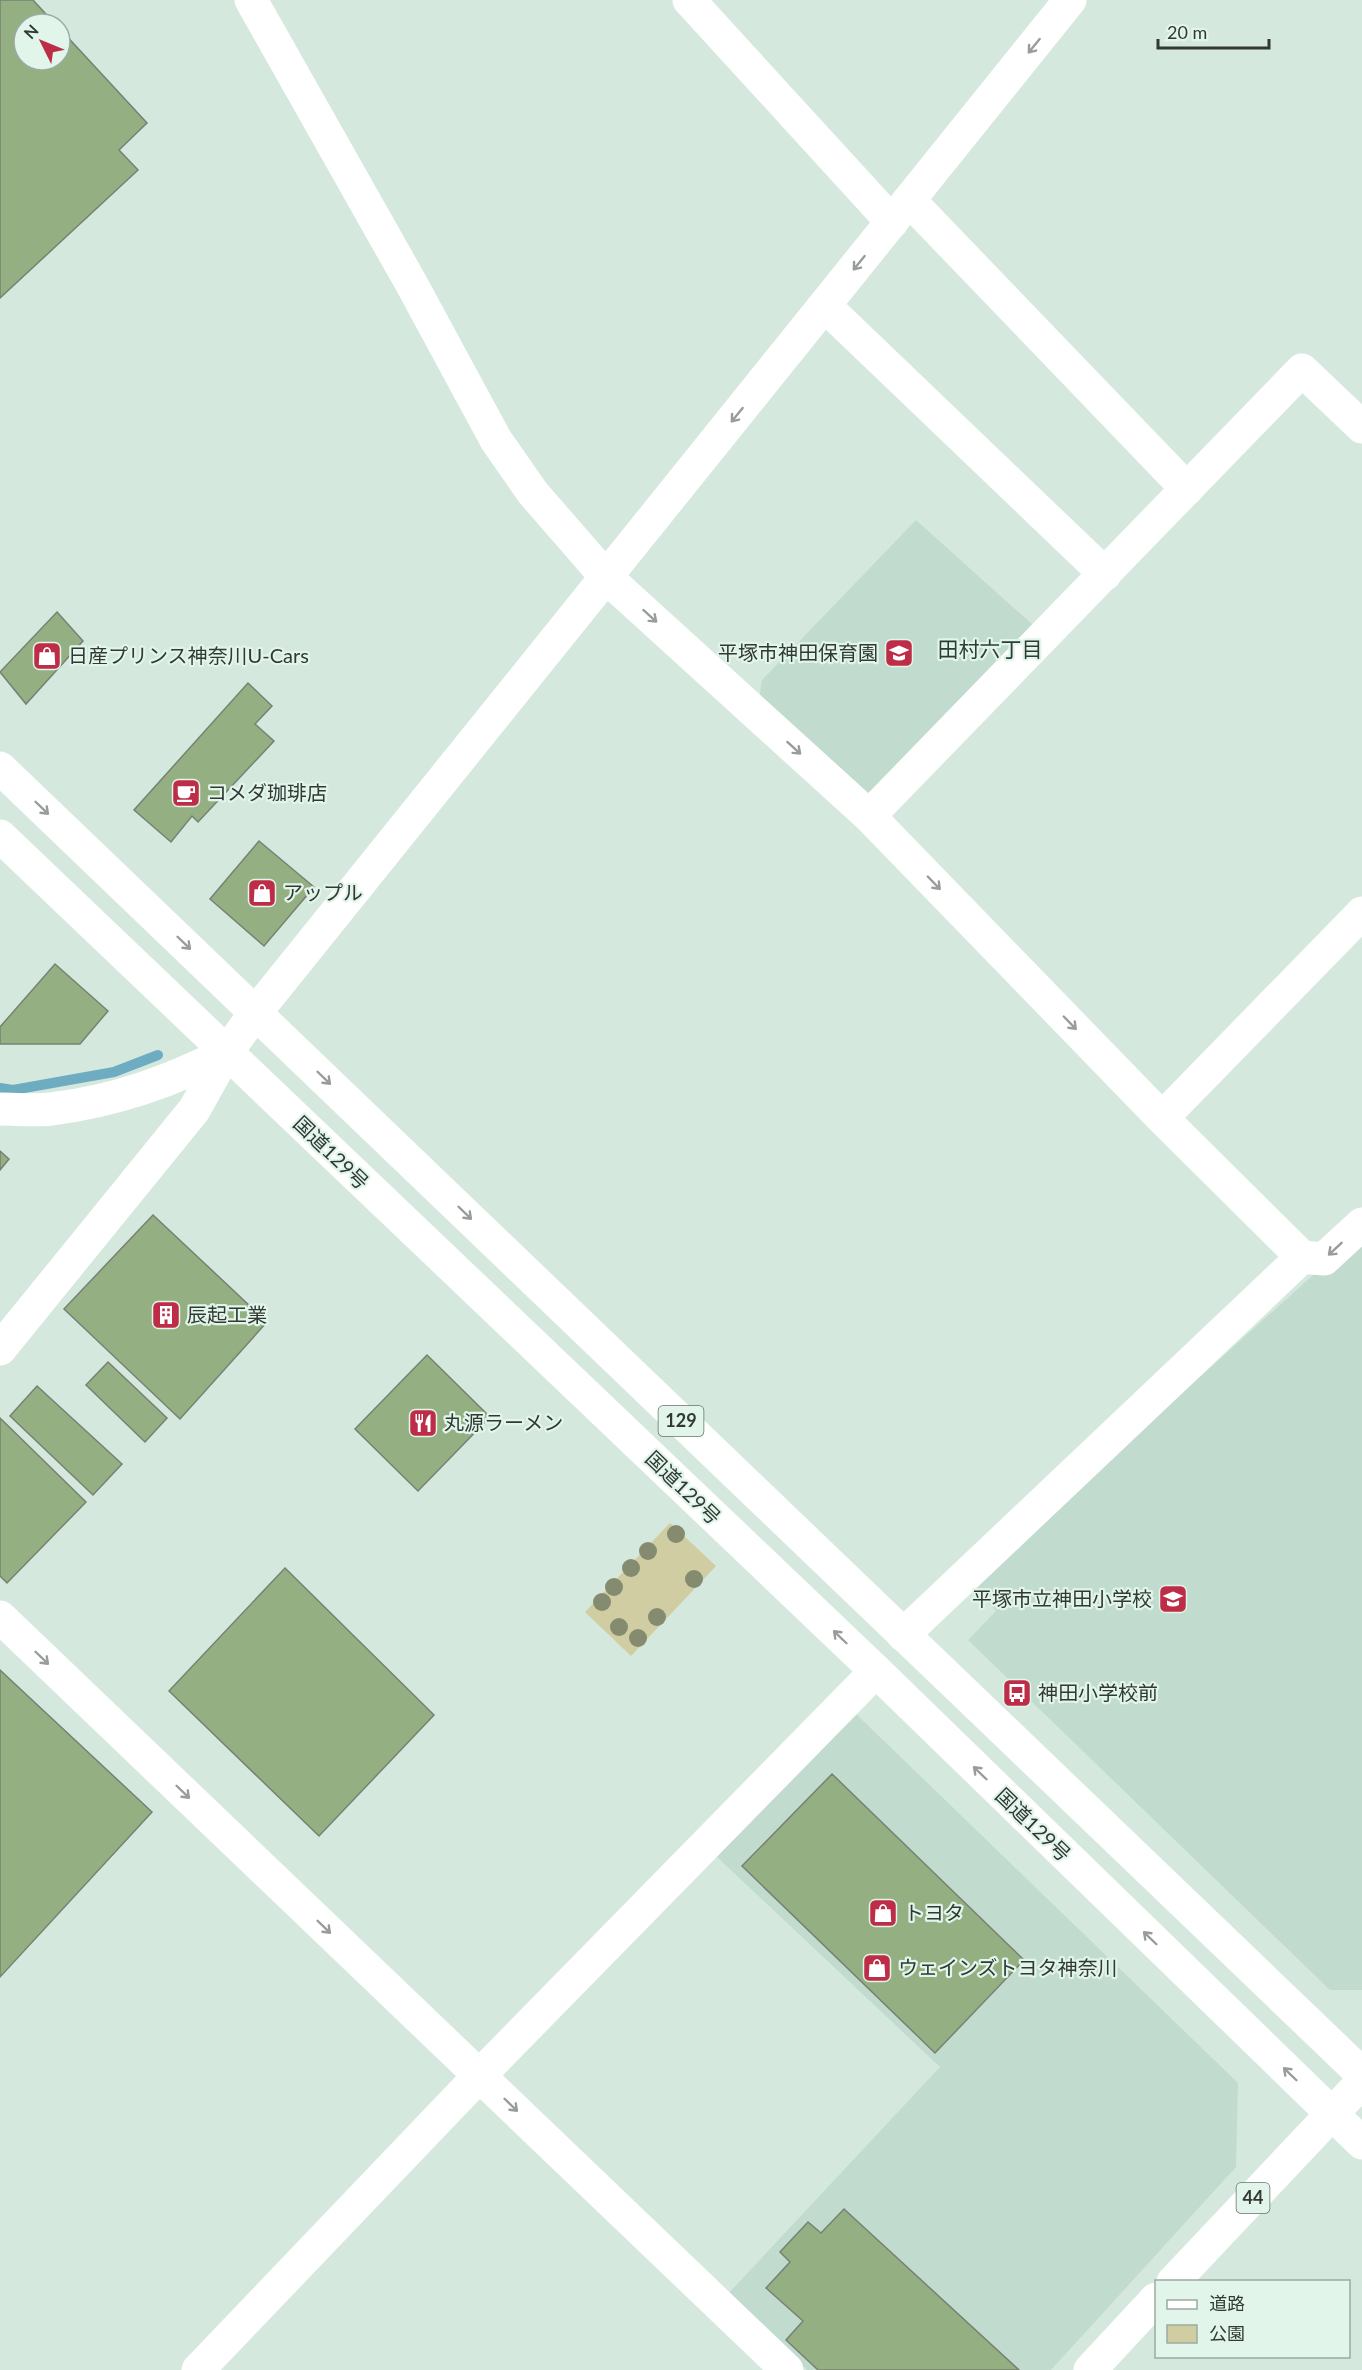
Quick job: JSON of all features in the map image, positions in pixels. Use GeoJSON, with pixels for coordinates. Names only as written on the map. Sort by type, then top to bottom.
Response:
{"type":"FeatureCollection","features":[{"type":"Feature","properties":{"kind":"main road"},"geometry":{"type":"LineString","coordinates":[[251,0],[411,283],[496,440],[532,493],[606,577],[869,816],[1162,1118],[1302,1257],[1324,1258],[1362,1224]]}},
{"type":"Feature","properties":{"kind":"main road"},"geometry":{"type":"LineString","coordinates":[[689,0],[901,212],[1187,489]]}},
{"type":"Feature","properties":{"kind":"main road"},"geometry":{"type":"LineString","coordinates":[[0,1349],[194,1110],[226,1053],[256,1012],[1070,0]]}},
{"type":"Feature","properties":{"kind":"main road"},"geometry":{"type":"LineString","coordinates":[[825,306],[1105,574]]}},
{"type":"Feature","properties":{"kind":"main road"},"geometry":{"type":"LineString","coordinates":[[869,816],[1302,370],[1362,428]]}},
{"type":"Feature","properties":{"kind":"main road","name":"129"},"geometry":{"type":"LineString","coordinates":[[0,768],[1362,2074]]}},
{"type":"Feature","properties":{"kind":"main road","name":"国道129号"},"geometry":{"type":"LineString","coordinates":[[0,836],[876,1671],[1362,2143]]}},
{"type":"Feature","properties":{"kind":"main road"},"geometry":{"type":"LineString","coordinates":[[1162,1118],[1362,913]]}},
{"type":"Feature","properties":{"kind":"main road"},"geometry":{"type":"LineString","coordinates":[[0,1109],[49,1109],[117,1097],[175,1078],[226,1053]]}},
{"type":"Feature","properties":{"kind":"main road"},"geometry":{"type":"LineString","coordinates":[[903,1635],[1302,1257]]}},
{"type":"Feature","properties":{"kind":"main road"},"geometry":{"type":"LineString","coordinates":[[0,1617],[787,2370]]}},
{"type":"Feature","properties":{"kind":"main road"},"geometry":{"type":"LineString","coordinates":[[198,2370],[480,2075],[876,1671]]}},
{"type":"Feature","properties":{"kind":"main road","name":"44"},"geometry":{"type":"LineString","coordinates":[[1175,2280],[1362,2082]]}},
{"type":"Feature","properties":{"kind":"main road"},"geometry":{"type":"LineString","coordinates":[[1090,2370],[1155,2301]]}},
{"type":"Feature","properties":{"kind":"shaded area","name":"平塚市神田保育園"},"geometry":{"type":"Polygon","coordinates":[[[916,520],[1034,626],[881,795],[864,797],[759,700],[762,680],[916,520]]]}},
{"type":"Feature","properties":{"kind":"shaded area","name":"平塚市立神田小学校"},"geometry":{"type":"Polygon","coordinates":[[[1362,1231],[1362,1990],[1330,1990],[968,1640],[996,1611],[973,1587],[1018,1541],[1362,1231]]]}},
{"type":"Feature","properties":{"kind":"shaded area","name":"トヨタ"},"geometry":{"type":"Polygon","coordinates":[[[854,1712],[1238,2083],[1236,2167],[1051,2370],[807,2370],[727,2295],[940,2067],[716,1856],[854,1712]]]}},
{"type":"Feature","properties":{"kind":"green space"},"geometry":{"type":"Polygon","coordinates":[[[670,1523],[716,1566],[631,1656],[585,1612],[670,1523]]]}},
{"type":"Feature","properties":{"kind":"building"},"geometry":{"type":"Polygon","coordinates":[[[0,0],[33,0],[44,12],[12,12],[12,72],[72,72],[72,42],[147,123],[119,150],[138,170],[0,298],[0,0]]]}},
{"type":"Feature","properties":{"kind":"building"},"geometry":{"type":"Polygon","coordinates":[[[57,612],[83,641],[26,704],[0,672],[57,612]]]}},
{"type":"Feature","properties":{"kind":"building"},"geometry":{"type":"Polygon","coordinates":[[[248,683],[272,706],[255,724],[274,741],[198,822],[192,816],[171,842],[134,810],[248,683]]]}},
{"type":"Feature","properties":{"kind":"building","name":"アップル"},"geometry":{"type":"Polygon","coordinates":[[[259,841],[314,887],[264,946],[210,899],[259,841]]]}},
{"type":"Feature","properties":{"kind":"building"},"geometry":{"type":"Polygon","coordinates":[[[55,964],[108,1011],[80,1044],[0,1044],[0,1027],[55,964]]]}},
{"type":"Feature","properties":{"kind":"building"},"geometry":{"type":"Polygon","coordinates":[[[0,1151],[9,1159],[0,1170],[0,1151]]]}},
{"type":"Feature","properties":{"kind":"building","name":"辰起工業"},"geometry":{"type":"Polygon","coordinates":[[[153,1215],[267,1322],[180,1419],[64,1309],[153,1215]]]}},
{"type":"Feature","properties":{"kind":"building","name":"丸源ラーメン"},"geometry":{"type":"Polygon","coordinates":[[[427,1355],[490,1417],[418,1491],[355,1429],[427,1355]]]}},
{"type":"Feature","properties":{"kind":"building"},"geometry":{"type":"Polygon","coordinates":[[[108,1362],[167,1418],[145,1442],[86,1385],[108,1362]]]}},
{"type":"Feature","properties":{"kind":"building"},"geometry":{"type":"Polygon","coordinates":[[[37,1386],[122,1464],[93,1495],[10,1416],[37,1386]]]}},
{"type":"Feature","properties":{"kind":"building"},"geometry":{"type":"Polygon","coordinates":[[[0,1418],[86,1502],[7,1583],[0,1576],[0,1418]]]}},
{"type":"Feature","properties":{"kind":"building"},"geometry":{"type":"Polygon","coordinates":[[[285,1568],[434,1715],[319,1836],[169,1691],[285,1568]]]}},
{"type":"Feature","properties":{"kind":"building"},"geometry":{"type":"Polygon","coordinates":[[[0,1670],[152,1812],[0,1977],[0,1670]]]}},
{"type":"Feature","properties":{"kind":"building","name":"トヨタ"},"geometry":{"type":"Polygon","coordinates":[[[832,1774],[1024,1960],[935,2053],[742,1866],[832,1774]]]}},
{"type":"Feature","properties":{"kind":"building"},"geometry":{"type":"Polygon","coordinates":[[[844,2209],[1019,2370],[818,2370],[786,2340],[803,2321],[766,2288],[790,2262],[780,2252],[808,2222],[821,2233],[844,2209]]]}},
{"type":"Feature","properties":{"kind":"waterway"},"geometry":{"type":"LineString","coordinates":[[0,1088],[13,1090],[114,1072],[158,1055]]}},
{"type":"Feature","properties":{"kind":"place","name":"平塚市神田保育園"},"geometry":{"type":"Point","coordinates":[899,653]}},
{"type":"Feature","properties":{"kind":"place","name":"日産プリンス神奈川U-Cars"},"geometry":{"type":"Point","coordinates":[47,656]}},
{"type":"Feature","properties":{"kind":"place","name":"コメダ珈琲店"},"geometry":{"type":"Point","coordinates":[186,793]}},
{"type":"Feature","properties":{"kind":"place","name":"アップル"},"geometry":{"type":"Point","coordinates":[262,893]}},
{"type":"Feature","properties":{"kind":"place","name":"辰起工業"},"geometry":{"type":"Point","coordinates":[166,1315]}},
{"type":"Feature","properties":{"kind":"place","name":"丸源ラーメン"},"geometry":{"type":"Point","coordinates":[423,1423]}},
{"type":"Feature","properties":{"kind":"place","name":"平塚市立神田小学校"},"geometry":{"type":"Point","coordinates":[1173,1599]}},
{"type":"Feature","properties":{"kind":"place","name":"神田小学校前"},"geometry":{"type":"Point","coordinates":[1017,1693]}},
{"type":"Feature","properties":{"kind":"place","name":"トヨタ"},"geometry":{"type":"Point","coordinates":[883,1913]}},
{"type":"Feature","properties":{"kind":"place","name":"ウェインズトヨタ神奈川"},"geometry":{"type":"Point","coordinates":[877,1968]}},
{"type":"Feature","properties":{"kind":"district","name":"田村六丁目"},"geometry":{"type":"Point","coordinates":[990,650]}}]}
